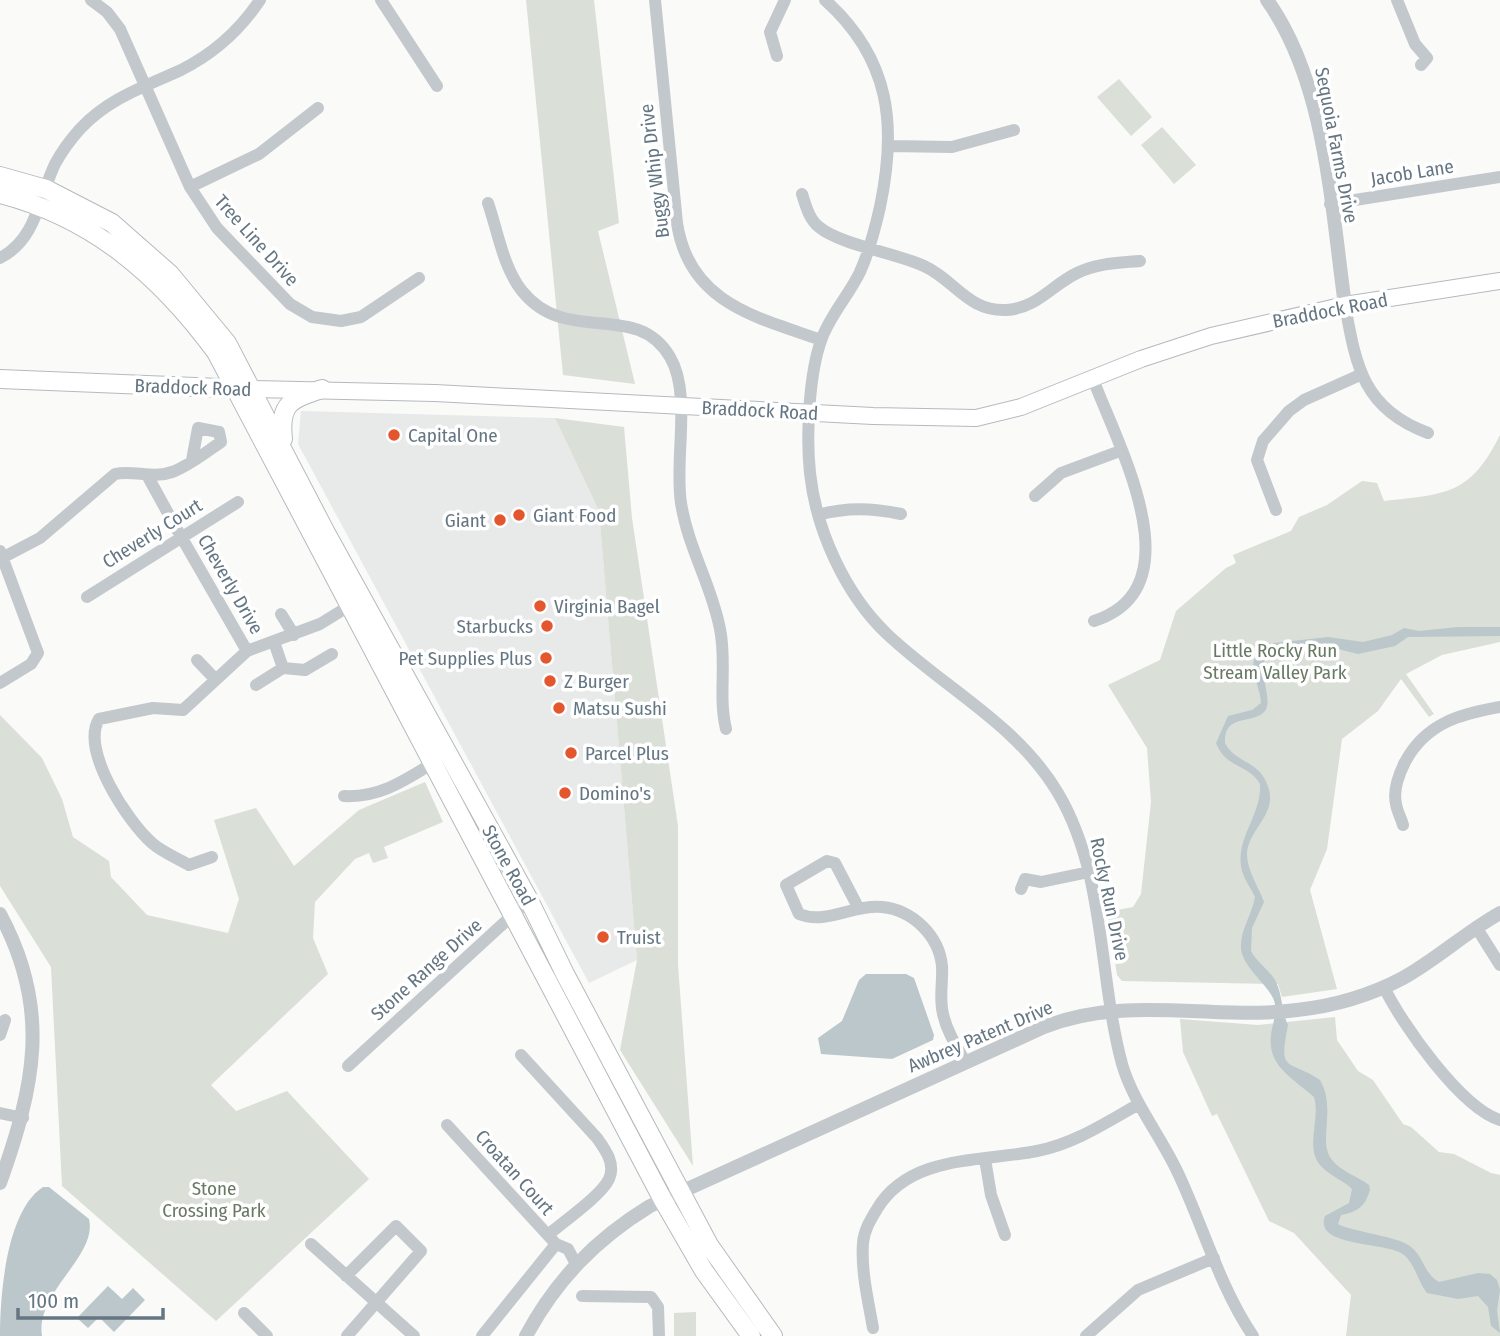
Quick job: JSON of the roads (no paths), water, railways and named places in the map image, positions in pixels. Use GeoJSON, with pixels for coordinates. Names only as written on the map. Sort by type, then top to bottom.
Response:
{"type":"FeatureCollection","features":[{"type":"Feature","properties":{"kind":"main road","name":"Stone Road"},"geometry":{"type":"LineString","coordinates":[[0,176],[46,189],[112,223],[170,274],[215,326],[254,389],[285,449],[433,763],[515,914],[663,1200],[704,1271],[751,1336]]}},
{"type":"Feature","properties":{"kind":"main road","name":"Stone Road"},"geometry":{"type":"LineString","coordinates":[[0,194],[39,208],[102,239],[152,275],[184,309],[216,352],[356,602],[529,900],[709,1245],[773,1336]]}},
{"type":"Feature","properties":{"kind":"main road","name":"Braddock Road"},"geometry":{"type":"LineString","coordinates":[[0,379],[254,389],[322,389],[976,418],[1021,407],[1210,336],[1345,305],[1500,281]]}},
{"type":"Feature","properties":{"kind":"main road"},"geometry":{"type":"LineString","coordinates":[[285,449],[282,417],[286,407],[295,399],[322,389]]}},
{"type":"Feature","properties":{"kind":"street","name":"Tree Line Drive"},"geometry":{"type":"LineString","coordinates":[[90,0],[107,12],[120,29],[190,187],[217,228],[290,304],[312,317],[341,321],[361,317],[419,278]]}},
{"type":"Feature","properties":{"kind":"street"},"geometry":{"type":"LineString","coordinates":[[0,258],[26,236],[56,163],[80,129],[113,100],[182,69],[215,50],[243,23],[260,0]]}},
{"type":"Feature","properties":{"kind":"street"},"geometry":{"type":"LineString","coordinates":[[380,0],[437,86]]}},
{"type":"Feature","properties":{"kind":"street","name":"Buggy Whip Drive"},"geometry":{"type":"LineString","coordinates":[[655,0],[677,223],[687,257],[706,285],[731,306],[821,340]]}},
{"type":"Feature","properties":{"kind":"street"},"geometry":{"type":"LineString","coordinates":[[777,56],[770,32],[785,0]]}},
{"type":"Feature","properties":{"kind":"street"},"geometry":{"type":"LineString","coordinates":[[821,340],[861,270],[869,247],[890,146],[887,111],[876,71],[858,36],[825,0]]}},
{"type":"Feature","properties":{"kind":"street","name":"Sequoia Farms Drive"},"geometry":{"type":"LineString","coordinates":[[1268,0],[1290,35],[1306,71],[1345,305]]}},
{"type":"Feature","properties":{"kind":"street"},"geometry":{"type":"LineString","coordinates":[[1397,0],[1424,61]]}},
{"type":"Feature","properties":{"kind":"street"},"geometry":{"type":"LineString","coordinates":[[190,187],[258,154],[318,108]]}},
{"type":"Feature","properties":{"kind":"street"},"geometry":{"type":"LineString","coordinates":[[890,146],[952,147],[1014,130]]}},
{"type":"Feature","properties":{"kind":"street","name":"Jacob Lane"},"geometry":{"type":"LineString","coordinates":[[1330,204],[1500,177]]}},
{"type":"Feature","properties":{"kind":"street"},"geometry":{"type":"LineString","coordinates":[[802,194],[810,217],[820,228],[923,265],[940,275],[968,300],[999,310],[1032,303],[1067,278],[1089,268],[1140,261]]}},
{"type":"Feature","properties":{"kind":"street"},"geometry":{"type":"LineString","coordinates":[[488,203],[510,270],[528,298],[545,312],[564,320],[585,324],[623,325],[655,340],[671,358],[678,373],[678,472],[681,502],[691,547],[720,628],[724,664],[722,709],[726,729]]}},
{"type":"Feature","properties":{"kind":"street"},"geometry":{"type":"LineString","coordinates":[[1345,305],[1360,375],[1390,413],[1428,433]]}},
{"type":"Feature","properties":{"kind":"street","name":"Rocky Run Drive"},"geometry":{"type":"LineString","coordinates":[[821,340],[811,412],[810,467],[818,515],[836,558],[868,612],[895,641],[1014,737],[1041,768],[1071,819],[1089,872],[1111,1012],[1123,1068],[1139,1104],[1176,1170],[1214,1258],[1253,1336]]}},
{"type":"Feature","properties":{"kind":"street"},"geometry":{"type":"LineString","coordinates":[[1276,510],[1257,460],[1263,441],[1289,411],[1304,400],[1360,375]]}},
{"type":"Feature","properties":{"kind":"street"},"geometry":{"type":"LineString","coordinates":[[1093,379],[1144,517],[1144,562],[1138,583],[1127,605],[1114,614],[1094,621]]}},
{"type":"Feature","properties":{"kind":"street"},"geometry":{"type":"LineString","coordinates":[[1035,496],[1061,473],[1120,451]]}},
{"type":"Feature","properties":{"kind":"street"},"geometry":{"type":"LineString","coordinates":[[0,683],[31,664],[38,653],[1,556],[40,538],[115,474],[131,471],[147,475],[171,473],[192,460]]}},
{"type":"Feature","properties":{"kind":"street","name":"Cheverly Drive"},"geometry":{"type":"LineString","coordinates":[[147,475],[247,650]]}},
{"type":"Feature","properties":{"kind":"street","name":"Cheverly Court"},"geometry":{"type":"LineString","coordinates":[[87,597],[175,526],[238,502]]}},
{"type":"Feature","properties":{"kind":"street"},"geometry":{"type":"LineString","coordinates":[[818,515],[850,509],[901,514]]}},
{"type":"Feature","properties":{"kind":"street"},"geometry":{"type":"LineString","coordinates":[[212,857],[189,865],[154,845],[131,823],[110,784],[97,749],[94,727],[99,719],[153,708],[183,710],[247,650],[320,624],[356,602]]}},
{"type":"Feature","properties":{"kind":"street"},"geometry":{"type":"LineString","coordinates":[[281,614],[294,635]]}},
{"type":"Feature","properties":{"kind":"street"},"geometry":{"type":"LineString","coordinates":[[274,642],[283,668]]}},
{"type":"Feature","properties":{"kind":"street"},"geometry":{"type":"LineString","coordinates":[[256,685],[283,668],[304,670],[332,654]]}},
{"type":"Feature","properties":{"kind":"street"},"geometry":{"type":"LineString","coordinates":[[197,660],[215,679]]}},
{"type":"Feature","properties":{"kind":"street"},"geometry":{"type":"LineString","coordinates":[[1404,825],[1395,797],[1401,770],[1414,747],[1437,726],[1455,717],[1500,707]]}},
{"type":"Feature","properties":{"kind":"street"},"geometry":{"type":"LineString","coordinates":[[344,796],[372,796],[433,763]]}},
{"type":"Feature","properties":{"kind":"street"},"geometry":{"type":"LineString","coordinates":[[858,907],[835,863],[827,861],[786,885],[799,914],[805,916],[831,915],[858,907],[886,907],[918,922],[933,939],[942,964],[942,1012],[947,1028],[966,1063]]}},
{"type":"Feature","properties":{"kind":"street"},"geometry":{"type":"LineString","coordinates":[[1020,888],[1025,879],[1041,882],[1089,872]]}},
{"type":"Feature","properties":{"kind":"street","name":"Stone Range Drive"},"geometry":{"type":"LineString","coordinates":[[348,1066],[529,900]]}},
{"type":"Feature","properties":{"kind":"street","name":"Awbrey Patent Drive"},"geometry":{"type":"LineString","coordinates":[[526,1336],[556,1287],[576,1264],[625,1221],[663,1200],[792,1139],[1055,1022],[1111,1012],[1172,1008],[1265,1013],[1341,1002],[1384,987],[1425,964],[1500,913]]}},
{"type":"Feature","properties":{"kind":"street"},"geometry":{"type":"LineString","coordinates":[[0,914],[16,950],[31,1015],[30,1082],[23,1118],[0,1183]]}},
{"type":"Feature","properties":{"kind":"street"},"geometry":{"type":"LineString","coordinates":[[1476,927],[1500,965]]}},
{"type":"Feature","properties":{"kind":"street"},"geometry":{"type":"LineString","coordinates":[[1384,987],[1396,1014],[1436,1063],[1482,1112],[1500,1120]]}},
{"type":"Feature","properties":{"kind":"street"},"geometry":{"type":"LineString","coordinates":[[0,1035],[5,1020]]}},
{"type":"Feature","properties":{"kind":"street"},"geometry":{"type":"LineString","coordinates":[[482,1336],[552,1239],[609,1178],[611,1166],[608,1153],[597,1138],[521,1055]]}},
{"type":"Feature","properties":{"kind":"street"},"geometry":{"type":"LineString","coordinates":[[873,1328],[864,1274],[863,1244],[867,1226],[881,1203],[900,1183],[921,1171],[1063,1144],[1139,1104]]}},
{"type":"Feature","properties":{"kind":"street"},"geometry":{"type":"LineString","coordinates":[[0,1113],[23,1118]]}},
{"type":"Feature","properties":{"kind":"street","name":"Croatan Court"},"geometry":{"type":"LineString","coordinates":[[447,1125],[552,1239],[568,1250],[576,1264]]}},
{"type":"Feature","properties":{"kind":"street"},"geometry":{"type":"LineString","coordinates":[[985,1159],[991,1195],[1005,1235]]}},
{"type":"Feature","properties":{"kind":"street"},"geometry":{"type":"LineString","coordinates":[[346,1276],[396,1226],[421,1251],[347,1336]]}},
{"type":"Feature","properties":{"kind":"street"},"geometry":{"type":"LineString","coordinates":[[311,1244],[414,1336]]}},
{"type":"Feature","properties":{"kind":"street"},"geometry":{"type":"LineString","coordinates":[[1086,1336],[1138,1290],[1214,1258]]}},
{"type":"Feature","properties":{"kind":"street"},"geometry":{"type":"LineString","coordinates":[[582,1296],[646,1296],[655,1300],[658,1307],[659,1336]]}},
{"type":"Feature","properties":{"kind":"street"},"geometry":{"type":"LineString","coordinates":[[244,1313],[268,1336]]}},
{"type":"Feature","properties":{"kind":"place","name":"Capital One"},"geometry":{"type":"Point","coordinates":[394,435]}},
{"type":"Feature","properties":{"kind":"place","name":"Giant Food"},"geometry":{"type":"Point","coordinates":[519,515]}},
{"type":"Feature","properties":{"kind":"place","name":"Giant"},"geometry":{"type":"Point","coordinates":[500,520]}},
{"type":"Feature","properties":{"kind":"place","name":"Virginia Bagel"},"geometry":{"type":"Point","coordinates":[540,606]}},
{"type":"Feature","properties":{"kind":"place","name":"Starbucks"},"geometry":{"type":"Point","coordinates":[547,626]}},
{"type":"Feature","properties":{"kind":"place","name":"Pet Supplies Plus"},"geometry":{"type":"Point","coordinates":[546,658]}},
{"type":"Feature","properties":{"kind":"place","name":"Z Burger"},"geometry":{"type":"Point","coordinates":[550,681]}},
{"type":"Feature","properties":{"kind":"place","name":"Matsu Sushi"},"geometry":{"type":"Point","coordinates":[559,708]}},
{"type":"Feature","properties":{"kind":"place","name":"Parcel Plus"},"geometry":{"type":"Point","coordinates":[571,753]}},
{"type":"Feature","properties":{"kind":"place","name":"Domino's"},"geometry":{"type":"Point","coordinates":[565,793]}},
{"type":"Feature","properties":{"kind":"place","name":"Truist"},"geometry":{"type":"Point","coordinates":[603,937]}},
{"type":"Feature","properties":{"kind":"park label","name":"Little Rocky Run Stream Valley Park"},"geometry":{"type":"Point","coordinates":[1275,661]}},
{"type":"Feature","properties":{"kind":"park label","name":"Stone Crossing Park"},"geometry":{"type":"Point","coordinates":[214,1199]}}]}
